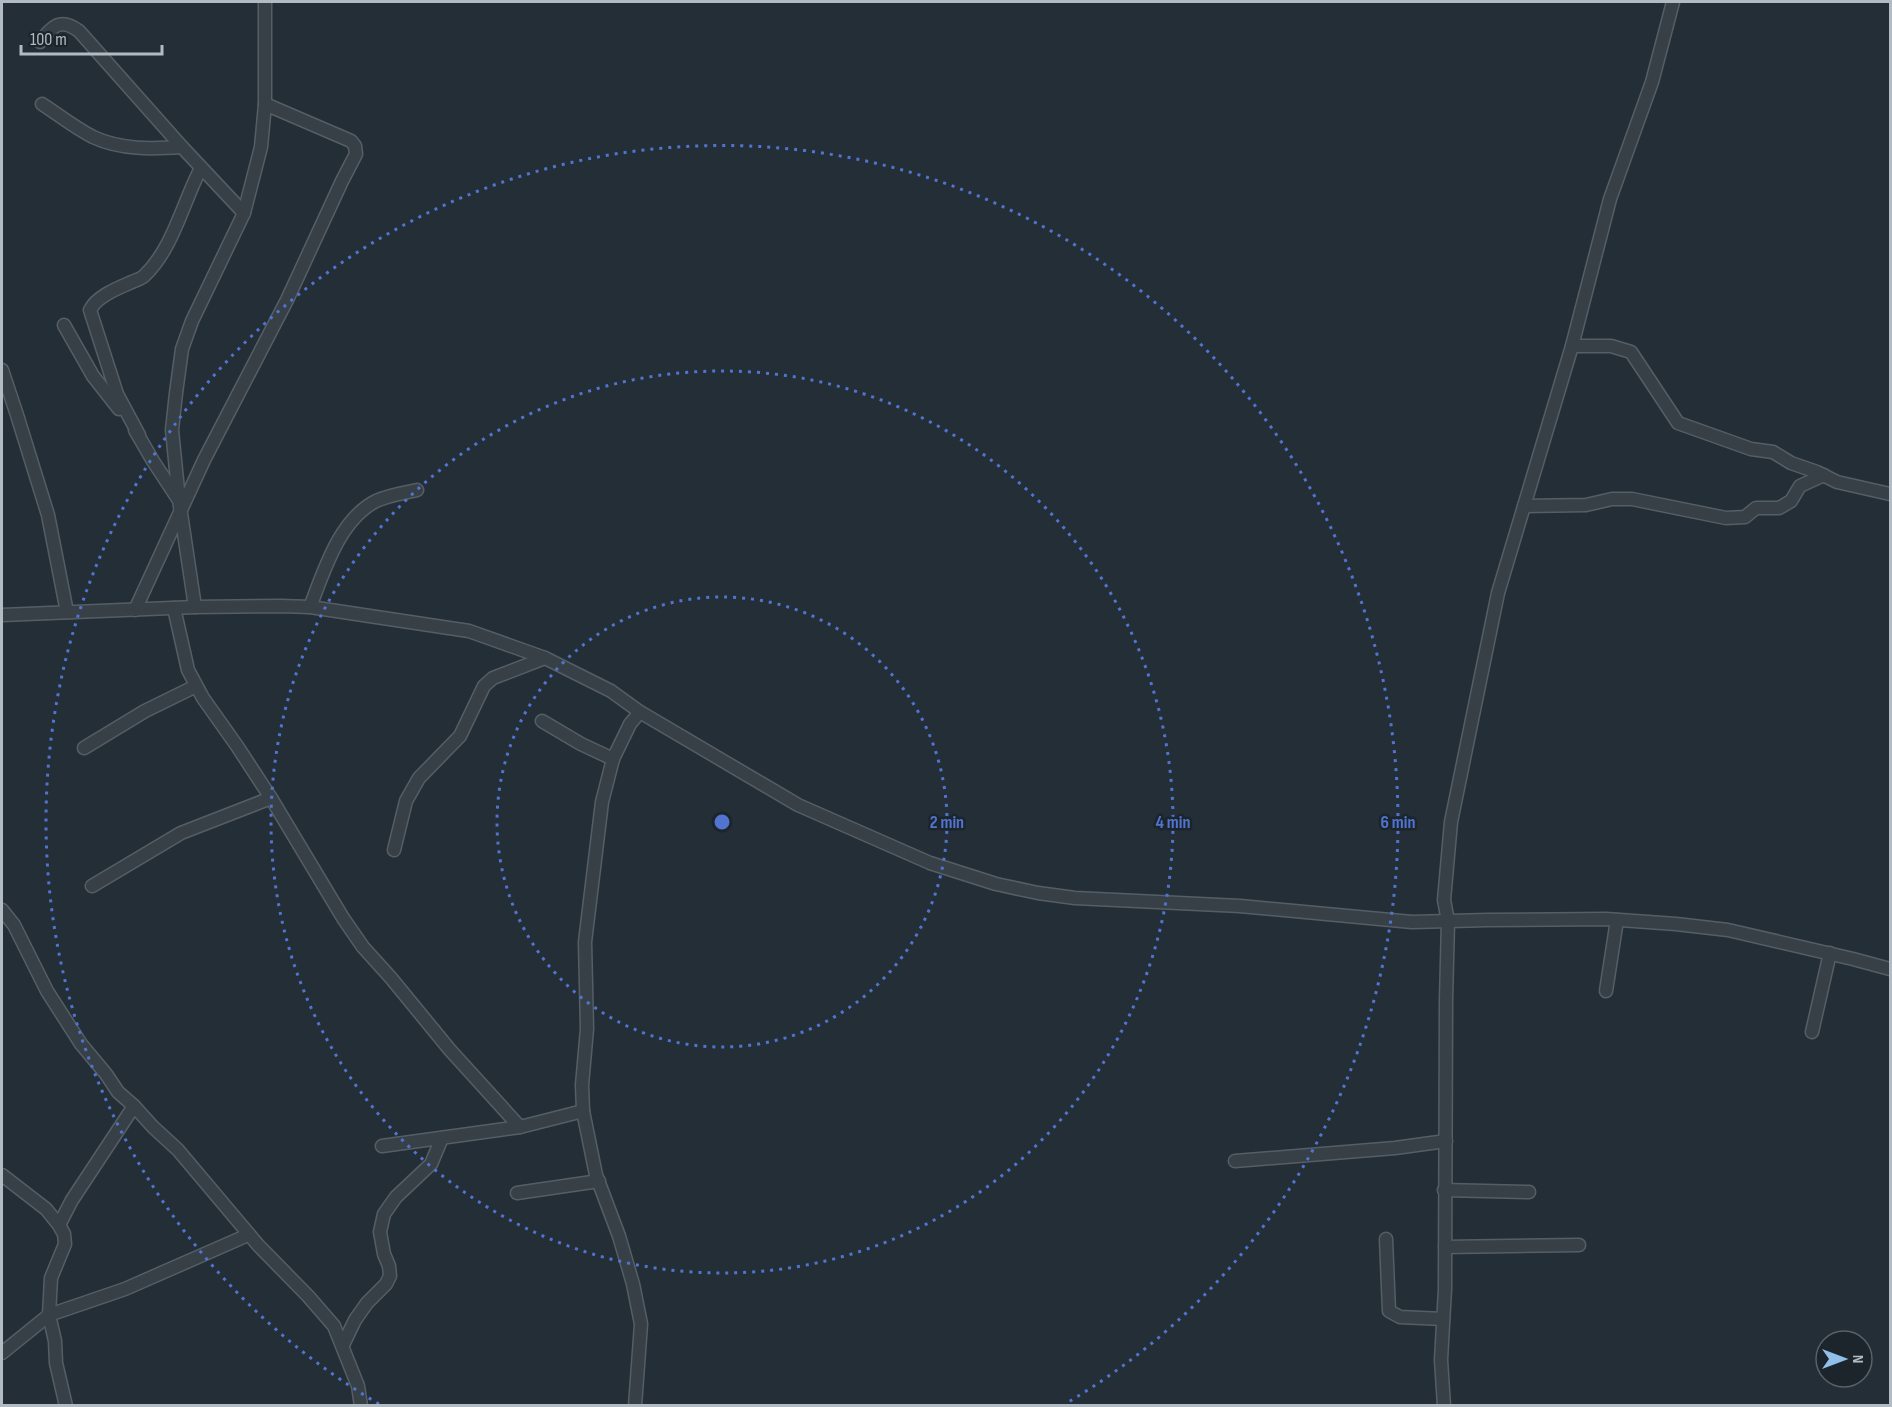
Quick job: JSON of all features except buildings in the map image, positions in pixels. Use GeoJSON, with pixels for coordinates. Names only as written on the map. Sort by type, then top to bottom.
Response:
{"type":"FeatureCollection","features":[{"type":"Feature","properties":{"kind":"street"},"geometry":{"type":"LineString","coordinates":[[195,607],[179,504],[172,430],[182,349],[192,321],[244,213],[261,147],[265,104],[265,2]]}},
{"type":"Feature","properties":{"kind":"street"},"geometry":{"type":"LineString","coordinates":[[1444,1406],[1441,1360],[1445,1247],[1448,921],[1444,900],[1451,822],[1498,593],[1572,346],[1610,199],[1652,82],[1673,2]]}},
{"type":"Feature","properties":{"kind":"street"},"geometry":{"type":"LineString","coordinates":[[40,42],[51,29],[59,24],[70,25],[79,32],[244,213]]}},
{"type":"Feature","properties":{"kind":"street"},"geometry":{"type":"LineString","coordinates":[[42,104],[105,142],[148,149],[182,147]]}},
{"type":"Feature","properties":{"kind":"street"},"geometry":{"type":"LineString","coordinates":[[135,610],[179,504],[287,300],[356,154],[351,141],[265,104]]}},
{"type":"Feature","properties":{"kind":"street"},"geometry":{"type":"LineString","coordinates":[[179,504],[117,394],[90,310],[96,302],[143,277],[161,253],[174,230],[189,191],[201,168]]}},
{"type":"Feature","properties":{"kind":"street"},"geometry":{"type":"LineString","coordinates":[[64,326],[93,376],[140,435]]}},
{"type":"Feature","properties":{"kind":"street"},"geometry":{"type":"LineString","coordinates":[[1572,346],[1611,346],[1631,352],[1678,423],[1751,449],[1773,452],[1791,463],[1837,482],[1890,494]]}},
{"type":"Feature","properties":{"kind":"street"},"geometry":{"type":"LineString","coordinates":[[2,370],[48,515],[67,612]]}},
{"type":"Feature","properties":{"kind":"street"},"geometry":{"type":"LineString","coordinates":[[1524,506],[1586,505],[1612,499],[1632,499],[1726,518],[1745,517],[1756,508],[1779,508],[1791,501],[1800,486],[1824,475]]}},
{"type":"Feature","properties":{"kind":"street"},"geometry":{"type":"LineString","coordinates":[[310,607],[325,568],[338,544],[362,510],[378,501],[417,490]]}},
{"type":"Feature","properties":{"kind":"street"},"geometry":{"type":"LineString","coordinates":[[2,615],[195,607],[310,607],[469,632],[545,658],[611,691],[639,711],[798,806],[930,862],[996,884],[1038,893],[1075,898],[1240,906],[1412,922],[1617,920],[1676,924],[1728,930],[1890,969]]}},
{"type":"Feature","properties":{"kind":"street"},"geometry":{"type":"LineString","coordinates":[[174,608],[188,670],[202,698],[271,798],[343,918],[363,946],[450,1050],[520,1127]]}},
{"type":"Feature","properties":{"kind":"street"},"geometry":{"type":"LineString","coordinates":[[394,850],[406,801],[419,778],[460,736],[484,686],[493,678],[545,658]]}},
{"type":"Feature","properties":{"kind":"street"},"geometry":{"type":"LineString","coordinates":[[84,748],[145,711],[196,686]]}},
{"type":"Feature","properties":{"kind":"street"},"geometry":{"type":"LineString","coordinates":[[635,1406],[641,1324],[633,1284],[619,1236],[599,1181],[583,1112],[582,1085],[588,1029],[585,942],[602,802],[614,759],[630,724],[639,711]]}},
{"type":"Feature","properties":{"kind":"street"},"geometry":{"type":"LineString","coordinates":[[542,721],[581,744],[614,759]]}},
{"type":"Feature","properties":{"kind":"street"},"geometry":{"type":"LineString","coordinates":[[92,886],[181,833],[271,798]]}},
{"type":"Feature","properties":{"kind":"street"},"geometry":{"type":"LineString","coordinates":[[2,910],[14,925],[47,991],[81,1044],[118,1092],[178,1150],[248,1234],[334,1326],[358,1386],[361,1406]]}},
{"type":"Feature","properties":{"kind":"street"},"geometry":{"type":"LineString","coordinates":[[1606,991],[1617,920]]}},
{"type":"Feature","properties":{"kind":"street"},"geometry":{"type":"LineString","coordinates":[[1812,1032],[1830,953]]}},
{"type":"Feature","properties":{"kind":"street"},"geometry":{"type":"LineString","coordinates":[[59,1225],[78,1191],[134,1106]]}},
{"type":"Feature","properties":{"kind":"street"},"geometry":{"type":"LineString","coordinates":[[382,1146],[520,1127],[583,1112]]}},
{"type":"Feature","properties":{"kind":"street"},"geometry":{"type":"LineString","coordinates":[[343,1345],[355,1320],[367,1303],[386,1284],[390,1276],[380,1232],[384,1214],[396,1197],[431,1164],[442,1138]]}},
{"type":"Feature","properties":{"kind":"street"},"geometry":{"type":"LineString","coordinates":[[1235,1161],[1395,1148],[1446,1141]]}},
{"type":"Feature","properties":{"kind":"street"},"geometry":{"type":"LineString","coordinates":[[2,1175],[46,1209],[64,1234],[65,1244],[51,1278],[49,1315],[55,1341],[56,1364],[66,1406]]}},
{"type":"Feature","properties":{"kind":"street"},"geometry":{"type":"LineString","coordinates":[[517,1193],[599,1181]]}},
{"type":"Feature","properties":{"kind":"street"},"geometry":{"type":"LineString","coordinates":[[1444,1190],[1529,1192]]}},
{"type":"Feature","properties":{"kind":"street"},"geometry":{"type":"LineString","coordinates":[[2,1353],[49,1315],[125,1288],[248,1234]]}},
{"type":"Feature","properties":{"kind":"street"},"geometry":{"type":"LineString","coordinates":[[1386,1239],[1389,1311],[1400,1317],[1443,1318]]}},
{"type":"Feature","properties":{"kind":"street"},"geometry":{"type":"LineString","coordinates":[[1445,1247],[1579,1245]]}}]}
